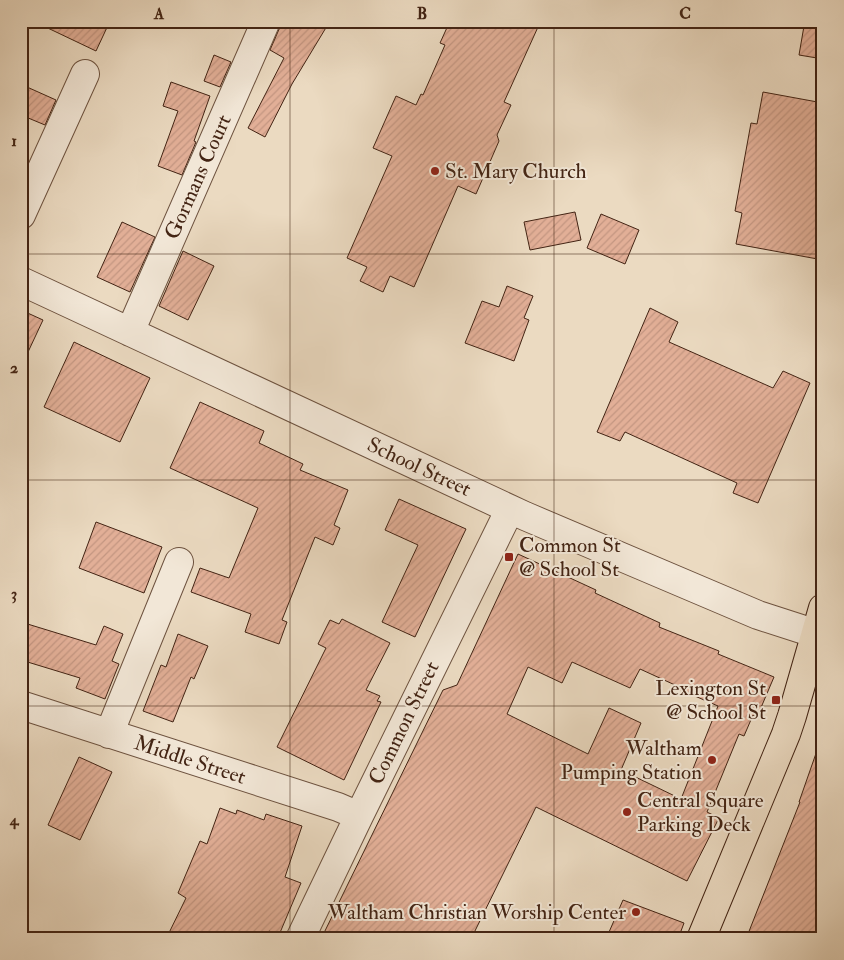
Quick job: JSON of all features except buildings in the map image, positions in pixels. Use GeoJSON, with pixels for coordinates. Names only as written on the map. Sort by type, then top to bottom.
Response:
{"type":"FeatureCollection","features":[{"type":"Feature","properties":{"kind":"main road"},"geometry":{"type":"LineString","coordinates":[[701,939],[779,753],[820,626]]}},
{"type":"Feature","properties":{"kind":"main road"},"geometry":{"type":"LineString","coordinates":[[792,716],[803,695],[823,674]]}},
{"type":"Feature","properties":{"kind":"street","name":"Gormans Court"},"geometry":{"type":"LineString","coordinates":[[130,332],[266,21]]}},
{"type":"Feature","properties":{"kind":"street"},"geometry":{"type":"LineString","coordinates":[[21,215],[85,74]]}},
{"type":"Feature","properties":{"kind":"street","name":"School Street"},"geometry":{"type":"LineString","coordinates":[[21,281],[510,509],[758,615],[820,626]]}},
{"type":"Feature","properties":{"kind":"street","name":"Common Street"},"geometry":{"type":"LineString","coordinates":[[300,939],[510,509]]}},
{"type":"Feature","properties":{"kind":"street"},"geometry":{"type":"LineString","coordinates":[[109,734],[180,562]]}},
{"type":"Feature","properties":{"kind":"street","name":"Middle Street"},"geometry":{"type":"LineString","coordinates":[[21,705],[338,807],[359,816]]}},
{"type":"Feature","properties":{"kind":"place","name":"St. Mary Church"},"geometry":{"type":"Point","coordinates":[435,171]}},
{"type":"Feature","properties":{"kind":"place","name":"Common St @ School St"},"geometry":{"type":"Point","coordinates":[509,557]}},
{"type":"Feature","properties":{"kind":"place","name":"Lexington St @ School St"},"geometry":{"type":"Point","coordinates":[776,700]}},
{"type":"Feature","properties":{"kind":"place","name":"Waltham Pumping Station"},"geometry":{"type":"Point","coordinates":[712,760]}},
{"type":"Feature","properties":{"kind":"place","name":"Central Square Parking Deck"},"geometry":{"type":"Point","coordinates":[627,812]}},
{"type":"Feature","properties":{"kind":"place","name":"Waltham Christian Worship Center"},"geometry":{"type":"Point","coordinates":[636,912]}}]}
